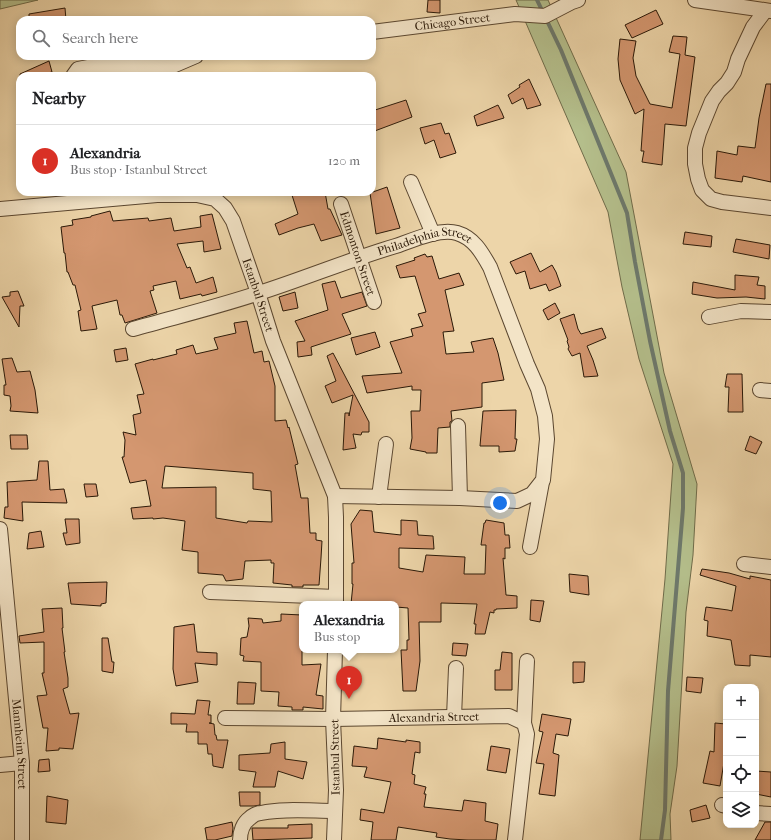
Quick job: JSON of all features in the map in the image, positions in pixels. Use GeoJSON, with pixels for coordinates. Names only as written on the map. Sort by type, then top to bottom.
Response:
{"type":"FeatureCollection","features":[{"type":"Feature","properties":{"kind":"street","name":"Chicago Street"},"geometry":{"type":"LineString","coordinates":[[376,31],[515,14],[545,16],[578,0]]}},
{"type":"Feature","properties":{"kind":"street"},"geometry":{"type":"LineString","coordinates":[[695,0],[768,11]]}},
{"type":"Feature","properties":{"kind":"street"},"geometry":{"type":"LineString","coordinates":[[768,11],[752,27],[734,72],[727,83],[718,91],[712,101],[699,133],[695,148],[695,164],[702,190],[712,199],[722,202],[771,208]]}},
{"type":"Feature","properties":{"kind":"street"},"geometry":{"type":"LineString","coordinates":[[76,72],[78,69],[99,65],[175,65],[187,60]]}},
{"type":"Feature","properties":{"kind":"street"},"geometry":{"type":"LineString","coordinates":[[411,182],[433,234]]}},
{"type":"Feature","properties":{"kind":"street","name":"Istanbul Street"},"geometry":{"type":"LineString","coordinates":[[0,209],[71,197],[114,196]]}},
{"type":"Feature","properties":{"kind":"street","name":"Istanbul Street"},"geometry":{"type":"LineString","coordinates":[[202,196],[215,199],[226,208],[233,221],[273,342],[335,496],[336,600]]}},
{"type":"Feature","properties":{"kind":"street","name":"Edmonton Street"},"geometry":{"type":"LineString","coordinates":[[341,204],[374,302]]}},
{"type":"Feature","properties":{"kind":"street","name":"Philadelphia Street"},"geometry":{"type":"LineString","coordinates":[[133,329],[258,293],[359,257],[433,234],[447,232],[457,233],[472,240],[484,255],[490,266],[538,389],[545,416],[547,439],[543,480],[530,547]]}},
{"type":"Feature","properties":{"kind":"street"},"geometry":{"type":"LineString","coordinates":[[709,317],[741,311],[771,312]]}},
{"type":"Feature","properties":{"kind":"street"},"geometry":{"type":"LineString","coordinates":[[458,426],[460,498]]}},
{"type":"Feature","properties":{"kind":"street"},"geometry":{"type":"LineString","coordinates":[[379,497],[386,444]]}},
{"type":"Feature","properties":{"kind":"street"},"geometry":{"type":"LineString","coordinates":[[335,496],[460,498],[517,501],[532,494],[543,480]]}},
{"type":"Feature","properties":{"kind":"street","name":"Mannheim Street"},"geometry":{"type":"LineString","coordinates":[[0,528],[6,647],[22,763],[22,840]]}},
{"type":"Feature","properties":{"kind":"street"},"geometry":{"type":"LineString","coordinates":[[744,564],[771,566]]}},
{"type":"Feature","properties":{"kind":"street"},"geometry":{"type":"LineString","coordinates":[[210,592],[336,600]]}},
{"type":"Feature","properties":{"kind":"street","name":"Istanbul Street"},"geometry":{"type":"LineString","coordinates":[[334,840],[336,790],[333,719],[335,653]]}},
{"type":"Feature","properties":{"kind":"street"},"geometry":{"type":"LineString","coordinates":[[515,840],[526,734],[524,723],[527,661]]}},
{"type":"Feature","properties":{"kind":"street"},"geometry":{"type":"LineString","coordinates":[[454,717],[456,668]]}},
{"type":"Feature","properties":{"kind":"street","name":"Alexandria Street"},"geometry":{"type":"LineString","coordinates":[[225,718],[333,719],[509,716],[524,723]]}},
{"type":"Feature","properties":{"kind":"street"},"geometry":{"type":"LineString","coordinates":[[0,765],[22,763]]}},
{"type":"Feature","properties":{"kind":"street"},"geometry":{"type":"LineString","coordinates":[[240,840],[240,834],[244,824],[250,818],[259,813],[280,811],[335,811]]}},
{"type":"Feature","properties":{"kind":"street"},"geometry":{"type":"LineString","coordinates":[[759,813],[771,814]]}},
{"type":"Feature","properties":{"kind":"green space"},"geometry":{"type":"Polygon","coordinates":[[[0,0],[38,0],[0,9],[0,0]]]}},
{"type":"Feature","properties":{"kind":"green space"},"geometry":{"type":"Polygon","coordinates":[[[516,0],[548,0],[626,172],[664,373],[697,484],[693,555],[686,612],[677,766],[670,814],[671,840],[640,840],[665,579],[673,464],[639,359],[622,287],[608,212],[516,0]]]}},
{"type":"Feature","properties":{"kind":"building"},"geometry":{"type":"Polygon","coordinates":[[[428,0],[440,0],[440,13],[427,12],[428,0]]]}},
{"type":"Feature","properties":{"kind":"building"},"geometry":{"type":"Polygon","coordinates":[[[65,8],[66,16],[29,16],[29,14],[65,8]]]}},
{"type":"Feature","properties":{"kind":"building"},"geometry":{"type":"Polygon","coordinates":[[[656,10],[663,24],[632,38],[625,25],[656,10]]]}},
{"type":"Feature","properties":{"kind":"building"},"geometry":{"type":"Polygon","coordinates":[[[673,36],[687,37],[685,55],[695,57],[686,126],[665,124],[662,165],[642,162],[644,151],[641,151],[644,109],[635,114],[620,80],[618,59],[620,39],[636,41],[633,58],[636,76],[650,104],[672,108],[680,54],[669,52],[673,36]]]}},
{"type":"Feature","properties":{"kind":"building"},"geometry":{"type":"Polygon","coordinates":[[[49,61],[52,72],[24,72],[49,61]]]}},
{"type":"Feature","properties":{"kind":"building"},"geometry":{"type":"Polygon","coordinates":[[[529,79],[541,105],[527,109],[523,98],[512,104],[508,95],[520,87],[519,85],[529,79]]]}},
{"type":"Feature","properties":{"kind":"building"},"geometry":{"type":"Polygon","coordinates":[[[766,84],[771,84],[771,182],[743,176],[742,182],[715,178],[717,151],[737,155],[738,146],[755,148],[766,84]]]}},
{"type":"Feature","properties":{"kind":"building"},"geometry":{"type":"Polygon","coordinates":[[[406,100],[412,117],[376,130],[376,110],[406,100]]]}},
{"type":"Feature","properties":{"kind":"building"},"geometry":{"type":"Polygon","coordinates":[[[498,105],[504,118],[477,126],[474,116],[498,105]]]}},
{"type":"Feature","properties":{"kind":"building"},"geometry":{"type":"Polygon","coordinates":[[[441,123],[445,134],[449,133],[456,153],[440,158],[434,140],[425,144],[420,128],[441,123]]]}},
{"type":"Feature","properties":{"kind":"building"},"geometry":{"type":"Polygon","coordinates":[[[387,187],[400,228],[376,234],[370,196],[376,196],[376,191],[387,187]]]}},
{"type":"Feature","properties":{"kind":"building"},"geometry":{"type":"Polygon","coordinates":[[[292,196],[326,196],[328,209],[330,209],[342,235],[321,241],[314,224],[279,235],[275,224],[298,214],[292,196]]]}},
{"type":"Feature","properties":{"kind":"building"},"geometry":{"type":"Polygon","coordinates":[[[110,211],[113,221],[148,218],[149,221],[171,218],[174,231],[201,227],[200,216],[212,214],[221,249],[204,252],[203,241],[177,244],[187,268],[190,267],[196,283],[213,277],[217,292],[180,299],[176,281],[153,286],[154,290],[150,291],[157,313],[125,323],[122,315],[120,315],[117,300],[92,306],[97,329],[81,331],[78,311],[81,310],[75,285],[73,285],[67,272],[61,227],[73,225],[72,220],[91,217],[110,211]]]}},
{"type":"Feature","properties":{"kind":"building"},"geometry":{"type":"Polygon","coordinates":[[[685,232],[712,236],[711,247],[683,244],[685,232]]]}},
{"type":"Feature","properties":{"kind":"building"},"geometry":{"type":"Polygon","coordinates":[[[736,239],[770,245],[769,259],[733,252],[736,239]]]}},
{"type":"Feature","properties":{"kind":"building"},"geometry":{"type":"Polygon","coordinates":[[[531,253],[540,272],[552,265],[561,286],[549,291],[546,284],[530,289],[525,271],[516,274],[510,262],[531,253]]]}},
{"type":"Feature","properties":{"kind":"building"},"geometry":{"type":"Polygon","coordinates":[[[425,254],[427,257],[432,256],[439,279],[459,273],[464,285],[445,290],[454,331],[443,332],[446,354],[474,352],[471,342],[493,338],[504,380],[482,383],[482,407],[451,411],[452,421],[450,422],[450,427],[438,428],[437,453],[426,453],[410,449],[412,438],[411,411],[420,411],[421,390],[412,390],[412,386],[367,393],[362,376],[402,373],[390,342],[413,336],[411,329],[423,326],[418,314],[426,312],[415,276],[400,278],[396,266],[415,260],[414,258],[425,254]]]}},
{"type":"Feature","properties":{"kind":"building"},"geometry":{"type":"Polygon","coordinates":[[[735,275],[759,277],[757,285],[765,286],[765,299],[746,297],[717,298],[692,294],[693,282],[735,290],[735,275]]]}},
{"type":"Feature","properties":{"kind":"building"},"geometry":{"type":"Polygon","coordinates":[[[335,281],[341,298],[362,292],[367,306],[342,314],[351,334],[311,347],[312,355],[298,357],[297,342],[305,341],[295,321],[328,310],[322,284],[335,281]]]}},
{"type":"Feature","properties":{"kind":"building"},"geometry":{"type":"Polygon","coordinates":[[[18,291],[24,306],[20,306],[19,327],[2,297],[10,296],[10,292],[18,291]]]}},
{"type":"Feature","properties":{"kind":"building"},"geometry":{"type":"Polygon","coordinates":[[[295,292],[298,308],[283,311],[279,297],[295,292]]]}},
{"type":"Feature","properties":{"kind":"building"},"geometry":{"type":"Polygon","coordinates":[[[555,303],[560,313],[548,320],[543,310],[555,303]]]}},
{"type":"Feature","properties":{"kind":"building"},"geometry":{"type":"Polygon","coordinates":[[[574,314],[581,334],[602,328],[606,338],[587,346],[598,376],[584,377],[580,353],[572,356],[568,349],[568,340],[560,319],[574,314]]]}},
{"type":"Feature","properties":{"kind":"building"},"geometry":{"type":"Polygon","coordinates":[[[247,321],[254,353],[262,351],[264,362],[269,361],[275,386],[275,421],[286,420],[288,428],[289,427],[298,464],[295,465],[301,498],[308,498],[310,533],[316,533],[316,540],[322,541],[319,585],[292,587],[292,585],[273,583],[274,563],[271,563],[271,560],[245,561],[243,579],[226,581],[223,575],[198,573],[198,552],[182,550],[185,521],[163,518],[133,519],[131,508],[151,506],[146,480],[130,483],[122,457],[124,457],[125,440],[123,432],[136,435],[133,415],[141,413],[137,395],[144,394],[135,364],[177,354],[176,350],[193,345],[196,354],[218,349],[214,338],[236,333],[234,323],[247,321]],[[165,466],[162,488],[216,487],[216,518],[247,523],[248,521],[272,522],[271,491],[253,489],[253,473],[165,466]]]}},
{"type":"Feature","properties":{"kind":"building"},"geometry":{"type":"Polygon","coordinates":[[[375,332],[380,347],[356,355],[351,338],[375,332]]]}},
{"type":"Feature","properties":{"kind":"building"},"geometry":{"type":"Polygon","coordinates":[[[126,348],[128,360],[116,362],[114,350],[126,348]]]}},
{"type":"Feature","properties":{"kind":"building"},"geometry":{"type":"Polygon","coordinates":[[[333,353],[369,422],[369,432],[362,432],[361,435],[353,434],[356,448],[343,450],[345,413],[349,413],[349,416],[353,395],[332,403],[325,386],[336,381],[327,356],[333,353]]]}},
{"type":"Feature","properties":{"kind":"building"},"geometry":{"type":"Polygon","coordinates":[[[12,358],[17,372],[30,371],[35,390],[38,413],[10,411],[10,396],[4,395],[4,385],[6,385],[2,359],[12,358]]]}},
{"type":"Feature","properties":{"kind":"building"},"geometry":{"type":"Polygon","coordinates":[[[727,374],[742,374],[743,412],[728,412],[729,387],[725,387],[727,374]]]}},
{"type":"Feature","properties":{"kind":"building"},"geometry":{"type":"Polygon","coordinates":[[[516,410],[515,439],[517,439],[515,451],[499,452],[499,446],[480,446],[483,411],[516,410]]]}},
{"type":"Feature","properties":{"kind":"building"},"geometry":{"type":"Polygon","coordinates":[[[10,435],[27,435],[28,449],[11,449],[10,435]]]}},
{"type":"Feature","properties":{"kind":"building"},"geometry":{"type":"Polygon","coordinates":[[[750,436],[762,442],[756,454],[745,450],[750,436]]]}},
{"type":"Feature","properties":{"kind":"building"},"geometry":{"type":"Polygon","coordinates":[[[39,461],[48,461],[50,490],[64,489],[67,503],[22,502],[23,521],[4,518],[5,507],[8,507],[7,482],[37,480],[39,461]]]}},
{"type":"Feature","properties":{"kind":"building"},"geometry":{"type":"Polygon","coordinates":[[[84,484],[96,484],[98,496],[86,497],[84,484]]]}},
{"type":"Feature","properties":{"kind":"building"},"geometry":{"type":"Polygon","coordinates":[[[360,510],[372,511],[374,532],[401,535],[401,520],[417,521],[418,535],[433,536],[434,549],[399,548],[399,568],[423,572],[426,555],[465,557],[464,574],[485,574],[486,545],[481,545],[484,523],[486,520],[504,523],[505,535],[509,535],[510,548],[505,548],[505,559],[503,558],[506,595],[517,596],[517,608],[496,609],[494,610],[494,613],[490,612],[485,634],[475,634],[476,624],[474,624],[477,604],[441,603],[441,622],[419,622],[420,661],[416,691],[403,691],[401,650],[407,650],[407,640],[409,640],[408,608],[399,607],[399,601],[351,601],[353,584],[352,563],[354,563],[351,524],[360,510]]]}},
{"type":"Feature","properties":{"kind":"building"},"geometry":{"type":"Polygon","coordinates":[[[65,519],[79,519],[80,543],[66,545],[63,533],[67,533],[65,519]]]}},
{"type":"Feature","properties":{"kind":"building"},"geometry":{"type":"Polygon","coordinates":[[[41,531],[44,547],[27,549],[29,533],[41,531]]]}},
{"type":"Feature","properties":{"kind":"building"},"geometry":{"type":"Polygon","coordinates":[[[702,569],[729,573],[750,579],[750,576],[771,580],[771,657],[750,655],[750,666],[735,665],[731,640],[707,636],[708,621],[704,620],[706,607],[732,611],[736,586],[700,575],[702,569]]]}},
{"type":"Feature","properties":{"kind":"building"},"geometry":{"type":"Polygon","coordinates":[[[569,574],[588,576],[589,595],[570,592],[569,574]]]}},
{"type":"Feature","properties":{"kind":"building"},"geometry":{"type":"Polygon","coordinates":[[[107,582],[106,603],[101,604],[101,606],[71,604],[68,583],[107,582]]]}},
{"type":"Feature","properties":{"kind":"building"},"geometry":{"type":"Polygon","coordinates":[[[531,600],[544,601],[540,622],[530,620],[531,600]]]}},
{"type":"Feature","properties":{"kind":"building"},"geometry":{"type":"Polygon","coordinates":[[[62,608],[64,652],[68,678],[68,687],[63,689],[70,714],[79,713],[73,749],[59,748],[59,750],[46,751],[48,728],[43,728],[37,696],[47,695],[42,673],[44,673],[44,642],[20,643],[19,636],[44,632],[42,609],[62,608]]]}},
{"type":"Feature","properties":{"kind":"building"},"geometry":{"type":"Polygon","coordinates":[[[281,614],[299,615],[299,653],[302,653],[302,665],[321,664],[316,695],[323,696],[323,709],[303,707],[303,710],[292,710],[292,707],[278,706],[279,692],[261,691],[261,662],[243,661],[244,656],[240,655],[241,638],[247,637],[249,626],[248,618],[262,619],[263,623],[281,621],[281,614]]]}},
{"type":"Feature","properties":{"kind":"building"},"geometry":{"type":"Polygon","coordinates":[[[194,624],[197,652],[217,653],[217,665],[195,663],[198,682],[176,686],[173,669],[174,627],[194,624]]]}},
{"type":"Feature","properties":{"kind":"building"},"geometry":{"type":"Polygon","coordinates":[[[102,638],[108,638],[112,662],[114,662],[113,673],[102,671],[102,638]]]}},
{"type":"Feature","properties":{"kind":"building"},"geometry":{"type":"Polygon","coordinates":[[[453,643],[468,644],[466,656],[452,655],[453,643]]]}},
{"type":"Feature","properties":{"kind":"building"},"geometry":{"type":"Polygon","coordinates":[[[502,652],[512,653],[512,690],[495,690],[495,670],[500,670],[502,652]]]}},
{"type":"Feature","properties":{"kind":"building"},"geometry":{"type":"Polygon","coordinates":[[[573,662],[585,662],[584,682],[573,683],[573,662]]]}},
{"type":"Feature","properties":{"kind":"building"},"geometry":{"type":"Polygon","coordinates":[[[687,677],[703,678],[701,693],[686,691],[687,677]]]}},
{"type":"Feature","properties":{"kind":"building"},"geometry":{"type":"Polygon","coordinates":[[[238,682],[256,683],[254,704],[237,704],[238,682]]]}},
{"type":"Feature","properties":{"kind":"building"},"geometry":{"type":"Polygon","coordinates":[[[197,700],[210,701],[208,715],[211,715],[211,723],[209,723],[214,724],[217,740],[228,740],[223,768],[213,766],[212,754],[208,754],[207,744],[198,744],[198,732],[186,732],[187,724],[171,724],[171,713],[195,714],[197,700]]]}},
{"type":"Feature","properties":{"kind":"building"},"geometry":{"type":"Polygon","coordinates":[[[542,714],[571,719],[568,736],[556,734],[553,753],[559,755],[555,796],[539,794],[544,764],[536,763],[543,732],[539,731],[542,714]]]}},
{"type":"Feature","properties":{"kind":"building"},"geometry":{"type":"Polygon","coordinates":[[[715,723],[723,724],[723,768],[720,786],[703,783],[710,751],[714,752],[715,723]]]}},
{"type":"Feature","properties":{"kind":"building"},"geometry":{"type":"Polygon","coordinates":[[[378,738],[406,742],[406,740],[420,742],[420,753],[415,752],[412,774],[415,775],[414,784],[426,787],[424,794],[426,794],[424,807],[462,811],[464,800],[486,803],[485,821],[498,824],[496,840],[450,839],[436,837],[437,833],[398,827],[396,840],[371,840],[373,822],[360,820],[361,809],[384,813],[391,782],[364,777],[367,767],[352,766],[354,746],[377,749],[378,738]]]}},
{"type":"Feature","properties":{"kind":"building"},"geometry":{"type":"Polygon","coordinates":[[[285,742],[285,759],[307,762],[303,779],[278,771],[275,787],[253,787],[256,772],[239,770],[239,755],[270,753],[271,744],[285,742]]]}},
{"type":"Feature","properties":{"kind":"building"},"geometry":{"type":"Polygon","coordinates":[[[491,746],[510,749],[506,773],[487,770],[491,746]]]}},
{"type":"Feature","properties":{"kind":"building"},"geometry":{"type":"Polygon","coordinates":[[[49,759],[50,771],[38,772],[39,760],[49,759]]]}},
{"type":"Feature","properties":{"kind":"building"},"geometry":{"type":"Polygon","coordinates":[[[759,771],[771,772],[771,797],[759,795],[759,771]]]}},
{"type":"Feature","properties":{"kind":"building"},"geometry":{"type":"Polygon","coordinates":[[[239,792],[260,792],[260,805],[240,806],[239,792]]]}},
{"type":"Feature","properties":{"kind":"building"},"geometry":{"type":"Polygon","coordinates":[[[47,796],[68,800],[66,824],[46,822],[47,796]]]}},
{"type":"Feature","properties":{"kind":"building"},"geometry":{"type":"Polygon","coordinates":[[[706,805],[710,818],[692,822],[690,810],[706,805]]]}},
{"type":"Feature","properties":{"kind":"building"},"geometry":{"type":"Polygon","coordinates":[[[232,822],[232,836],[215,840],[207,840],[205,828],[232,822]]]}},
{"type":"Feature","properties":{"kind":"building"},"geometry":{"type":"Polygon","coordinates":[[[765,822],[771,822],[771,840],[755,840],[765,822]]]}},
{"type":"Feature","properties":{"kind":"building"},"geometry":{"type":"Polygon","coordinates":[[[312,824],[312,838],[253,840],[252,828],[288,828],[288,825],[312,824]]]}},
{"type":"Feature","properties":{"kind":"waterway"},"geometry":{"type":"LineString","coordinates":[[537,0],[561,50],[627,213],[650,341],[670,431],[683,473],[683,508],[668,691],[665,810],[661,840]]}},
{"type":"Feature","properties":{"kind":"place","name":"Alexandria"},"geometry":{"type":"Point","coordinates":[349,699]}}]}
